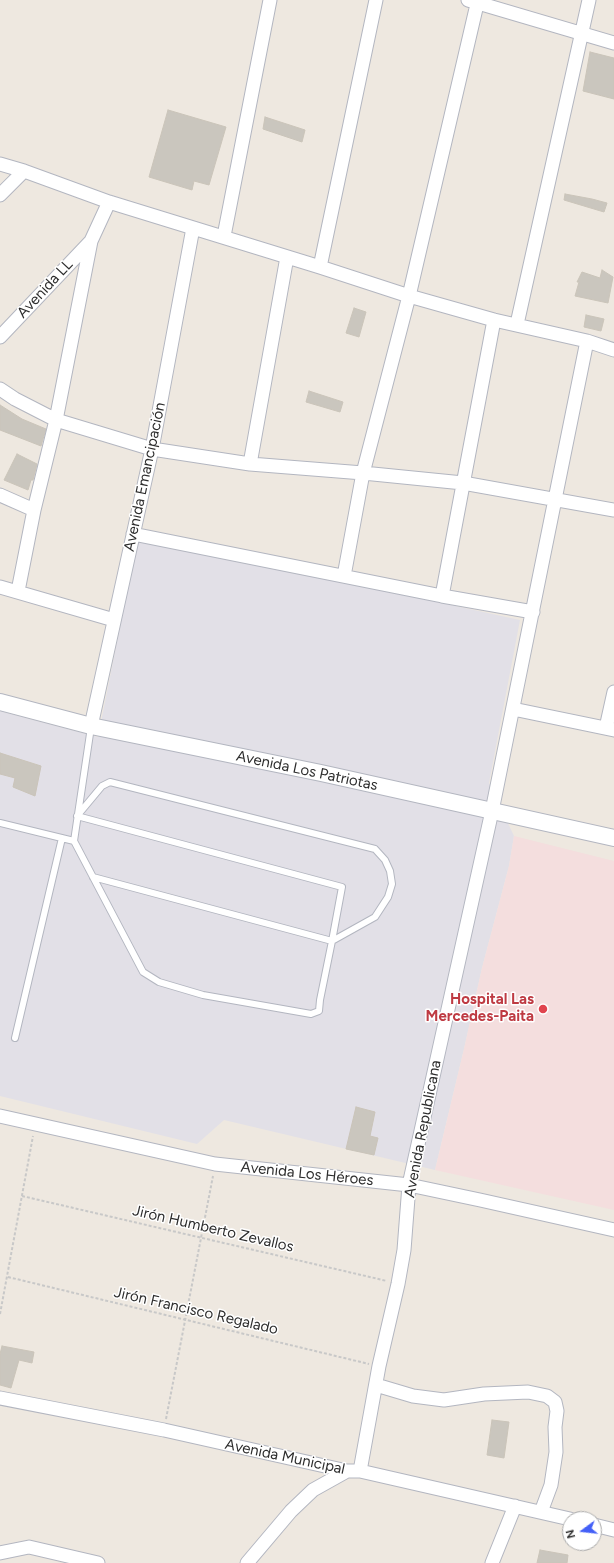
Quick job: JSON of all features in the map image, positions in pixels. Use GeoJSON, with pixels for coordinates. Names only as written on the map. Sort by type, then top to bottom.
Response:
{"type":"FeatureCollection","features":[{"type":"Feature","properties":{"kind":"street"},"geometry":{"type":"LineString","coordinates":[[224,236],[270,0]]}},
{"type":"Feature","properties":{"kind":"street"},"geometry":{"type":"LineString","coordinates":[[320,266],[376,0]]}},
{"type":"Feature","properties":{"kind":"street"},"geometry":{"type":"LineString","coordinates":[[517,324],[589,0]]}},
{"type":"Feature","properties":{"kind":"street"},"geometry":{"type":"LineString","coordinates":[[344,576],[363,473],[409,296],[475,1],[614,43]]}},
{"type":"Feature","properties":{"kind":"street"},"geometry":{"type":"LineString","coordinates":[[0,164],[24,171],[109,202],[320,266],[409,296],[494,320],[587,341],[614,350]]}},
{"type":"Feature","properties":{"kind":"street"},"geometry":{"type":"LineString","coordinates":[[0,195],[24,171]]}},
{"type":"Feature","properties":{"kind":"street"},"geometry":{"type":"LineString","coordinates":[[18,591],[34,510],[56,420],[91,241],[109,202]]}},
{"type":"Feature","properties":{"kind":"street","name":"Avenida Emancipación"},"geometry":{"type":"LineString","coordinates":[[91,726],[152,449],[193,228]]}},
{"type":"Feature","properties":{"kind":"street","name":"Avenida LL"},"geometry":{"type":"LineString","coordinates":[[0,337],[91,241]]}},
{"type":"Feature","properties":{"kind":"street"},"geometry":{"type":"LineString","coordinates":[[250,464],[287,257]]}},
{"type":"Feature","properties":{"kind":"street"},"geometry":{"type":"LineString","coordinates":[[442,596],[494,320]]}},
{"type":"Feature","properties":{"kind":"street","name":"Avenida Republicana"},"geometry":{"type":"LineString","coordinates":[[353,1471],[376,1386],[379,1366],[398,1284],[404,1250],[409,1185],[492,811],[587,341]]}},
{"type":"Feature","properties":{"kind":"street"},"geometry":{"type":"LineString","coordinates":[[0,389],[15,399],[56,420],[152,449],[250,464],[463,483],[614,510]]}},
{"type":"Feature","properties":{"kind":"street"},"geometry":{"type":"LineString","coordinates":[[0,495],[34,510]]}},
{"type":"Feature","properties":{"kind":"street"},"geometry":{"type":"LineString","coordinates":[[133,534],[442,596],[533,612]]}},
{"type":"Feature","properties":{"kind":"street"},"geometry":{"type":"LineString","coordinates":[[0,587],[114,620]]}},
{"type":"Feature","properties":{"kind":"street"},"geometry":{"type":"LineString","coordinates":[[513,710],[610,729],[614,692]]}},
{"type":"Feature","properties":{"kind":"street","name":"Avenida Los Patriotas"},"geometry":{"type":"LineString","coordinates":[[0,702],[91,726],[321,773],[614,838]]}},
{"type":"Feature","properties":{"kind":"street","name":"Avenida Los Héroes"},"geometry":{"type":"LineString","coordinates":[[0,1116],[215,1164],[409,1185],[614,1230]]}},
{"type":"Feature","properties":{"kind":"street"},"geometry":{"type":"LineString","coordinates":[[376,1386],[413,1396],[444,1400],[484,1394],[528,1392],[547,1396],[555,1402],[557,1411],[555,1427],[556,1452],[551,1485],[541,1512]]}},
{"type":"Feature","properties":{"kind":"street","name":"Avenida Municipal"},"geometry":{"type":"LineString","coordinates":[[0,1398],[164,1430],[562,1517]]}},
{"type":"Feature","properties":{"kind":"street"},"geometry":{"type":"LineString","coordinates":[[247,1563],[291,1511],[308,1495],[327,1481],[353,1471]]}},
{"type":"Feature","properties":{"kind":"street"},"geometry":{"type":"LineString","coordinates":[[492,1563],[515,1506]]}},
{"type":"Feature","properties":{"kind":"street"},"geometry":{"type":"LineString","coordinates":[[602,1527],[614,1530]]}},
{"type":"Feature","properties":{"kind":"street"},"geometry":{"type":"LineString","coordinates":[[0,1553],[28,1547],[98,1563]]}},
{"type":"Feature","properties":{"kind":"lane"},"geometry":{"type":"LineString","coordinates":[[78,816],[342,887],[319,1011],[311,1014],[203,995],[159,982],[143,972],[74,841],[91,726]]}},
{"type":"Feature","properties":{"kind":"lane"},"geometry":{"type":"LineString","coordinates":[[78,816],[102,786],[110,782],[375,850],[385,860],[390,871],[392,884],[388,897],[375,917],[332,941],[93,877]]}},
{"type":"Feature","properties":{"kind":"lane"},"geometry":{"type":"LineString","coordinates":[[0,823],[74,841]]}},
{"type":"Feature","properties":{"kind":"lane"},"geometry":{"type":"LineString","coordinates":[[15,1038],[62,838]]}},
{"type":"Feature","properties":{"kind":"path"},"geometry":{"type":"LineString","coordinates":[[0,1314],[35,1124]]}},
{"type":"Feature","properties":{"kind":"path"},"geometry":{"type":"LineString","coordinates":[[164,1430],[215,1164]]}},
{"type":"Feature","properties":{"kind":"path","name":"Jirón Humberto Zevallos"},"geometry":{"type":"LineString","coordinates":[[22,1196],[398,1284]]}},
{"type":"Feature","properties":{"kind":"path","name":"Jirón Francisco Regalado"},"geometry":{"type":"LineString","coordinates":[[8,1277],[379,1366]]}},
{"type":"Feature","properties":{"kind":"shaded area"},"geometry":{"type":"Polygon","coordinates":[[[138,537],[520,620],[489,783],[514,836],[509,866],[482,968],[435,1170],[224,1120],[197,1144],[0,1096],[0,711],[98,737],[138,537]]]}},
{"type":"Feature","properties":{"kind":"shaded area","name":"Hospital Las Mercedes-Paita"},"geometry":{"type":"Polygon","coordinates":[[[514,836],[614,861],[614,1210],[435,1170],[482,968],[509,866],[514,836]]]}},
{"type":"Feature","properties":{"kind":"building"},"geometry":{"type":"Polygon","coordinates":[[[590,52],[614,58],[614,99],[583,91],[590,52]]]}},
{"type":"Feature","properties":{"kind":"building"},"geometry":{"type":"Polygon","coordinates":[[[168,110],[226,127],[209,185],[194,181],[192,190],[149,177],[168,110]]]}},
{"type":"Feature","properties":{"kind":"building"},"geometry":{"type":"Polygon","coordinates":[[[265,117],[305,130],[302,142],[263,129],[265,117]]]}},
{"type":"Feature","properties":{"kind":"building"},"geometry":{"type":"Polygon","coordinates":[[[565,194],[607,203],[604,212],[564,200],[565,194]]]}},
{"type":"Feature","properties":{"kind":"building"},"geometry":{"type":"Polygon","coordinates":[[[602,270],[613,277],[608,303],[575,296],[579,282],[577,282],[582,272],[600,278],[602,270]]]}},
{"type":"Feature","properties":{"kind":"building"},"geometry":{"type":"Polygon","coordinates":[[[354,308],[366,312],[359,337],[346,333],[354,308]]]}},
{"type":"Feature","properties":{"kind":"building"},"geometry":{"type":"Polygon","coordinates":[[[586,315],[604,319],[601,331],[584,327],[586,315]]]}},
{"type":"Feature","properties":{"kind":"building"},"geometry":{"type":"Polygon","coordinates":[[[309,391],[343,402],[340,412],[306,402],[309,391]]]}},
{"type":"Feature","properties":{"kind":"building"},"geometry":{"type":"Polygon","coordinates":[[[0,405],[22,419],[46,429],[41,446],[0,430],[0,405]]]}},
{"type":"Feature","properties":{"kind":"building"},"geometry":{"type":"Polygon","coordinates":[[[17,454],[37,464],[33,480],[31,480],[28,490],[4,480],[17,454]]]}},
{"type":"Feature","properties":{"kind":"building"},"geometry":{"type":"Polygon","coordinates":[[[0,753],[41,766],[35,796],[13,787],[15,778],[0,774],[0,753]]]}},
{"type":"Feature","properties":{"kind":"building"},"geometry":{"type":"Polygon","coordinates":[[[356,1107],[375,1112],[370,1136],[378,1138],[374,1155],[346,1149],[356,1107]]]}},
{"type":"Feature","properties":{"kind":"building"},"geometry":{"type":"Polygon","coordinates":[[[2,1346],[34,1352],[32,1363],[19,1360],[11,1388],[0,1385],[0,1354],[2,1346]]]}},
{"type":"Feature","properties":{"kind":"building"},"geometry":{"type":"Polygon","coordinates":[[[492,1420],[509,1422],[504,1458],[487,1455],[492,1420]]]}},
{"type":"Feature","properties":{"kind":"building"},"geometry":{"type":"Polygon","coordinates":[[[540,1550],[568,1555],[567,1563],[537,1563],[540,1550]]]}},
{"type":"Feature","properties":{"kind":"place","name":"Hospital Las Mercedes-Paita"},"geometry":{"type":"Point","coordinates":[543,1009]}}]}
